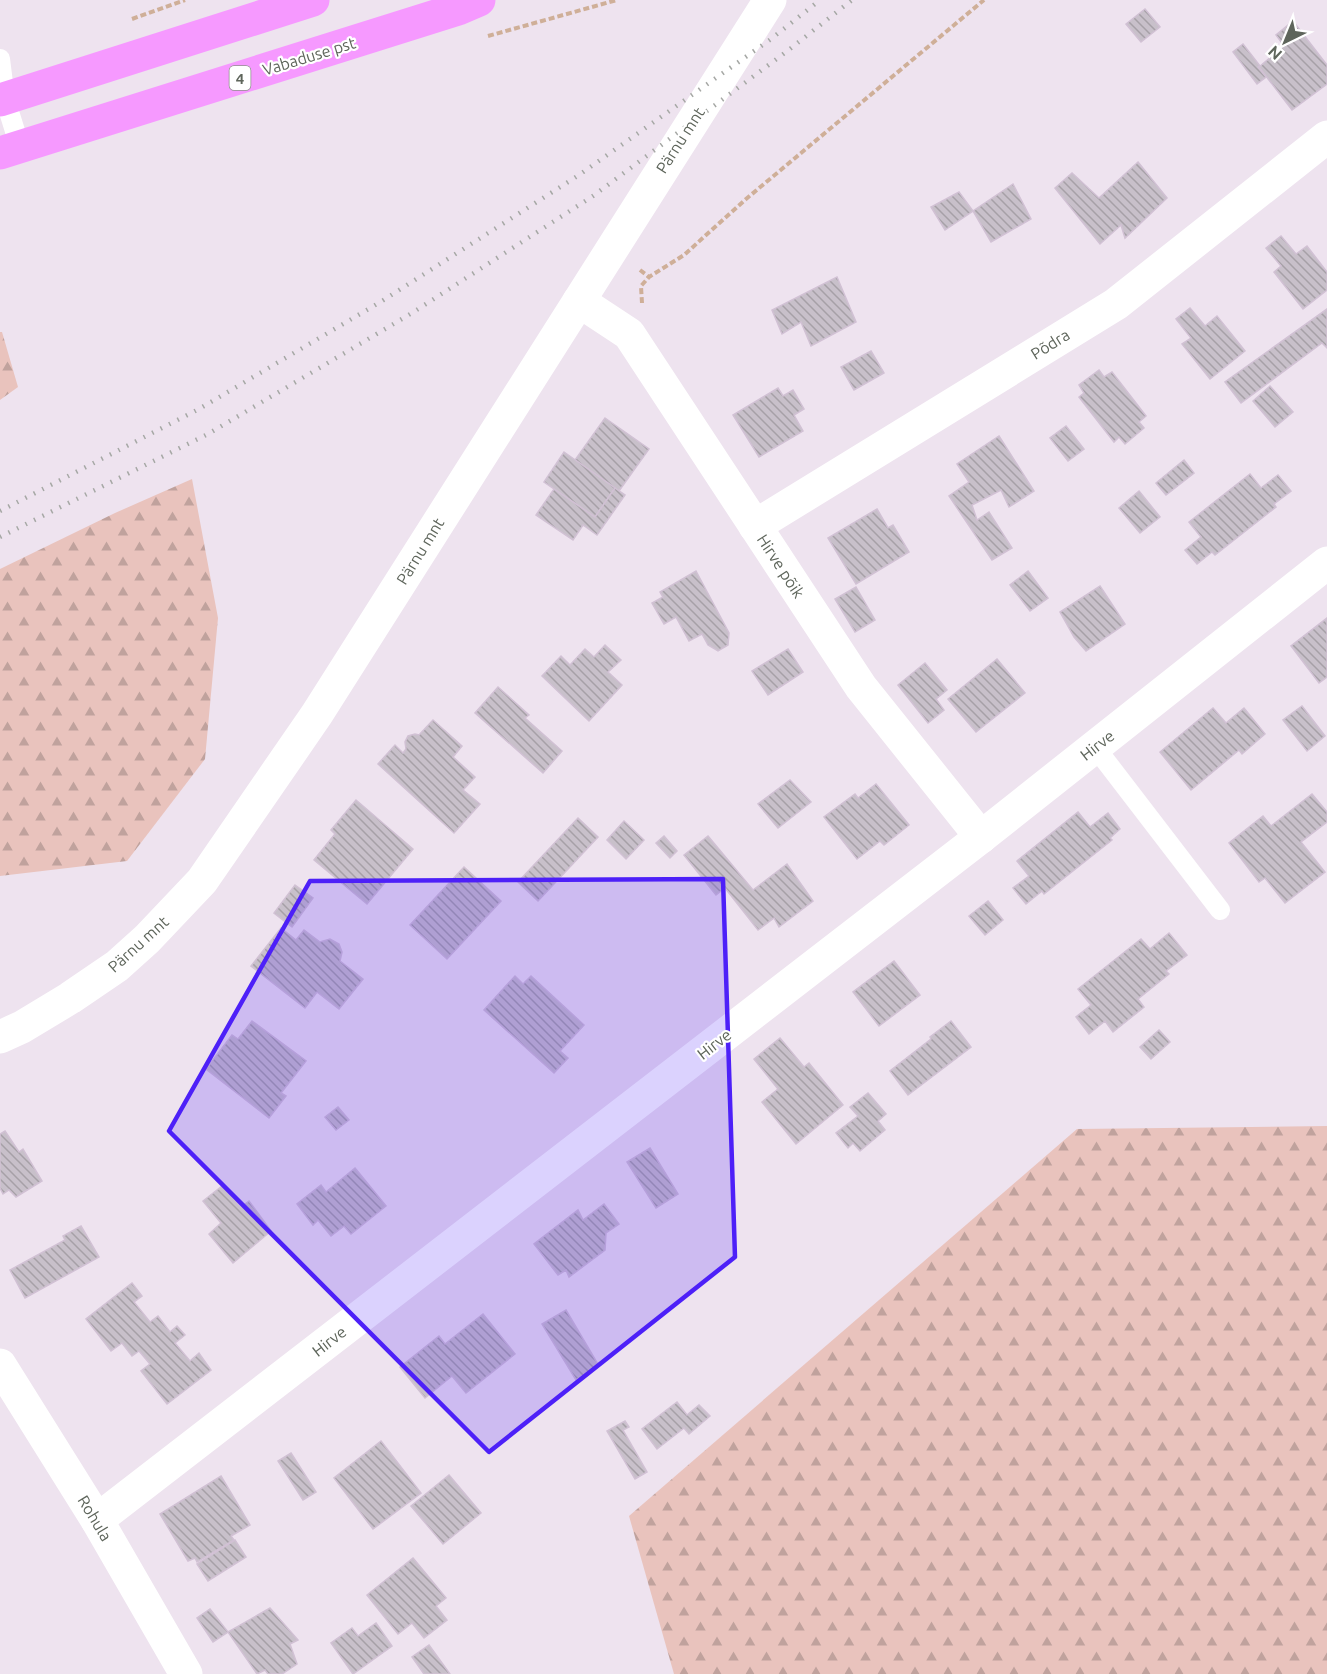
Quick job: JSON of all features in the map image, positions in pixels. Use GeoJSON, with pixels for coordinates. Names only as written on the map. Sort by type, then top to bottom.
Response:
{"type":"FeatureCollection","features":[{"type":"Feature","properties":{"kind":"highway"},"geometry":{"type":"LineString","coordinates":[[2,99],[313,0]]}},
{"type":"Feature","properties":{"kind":"highway","name":"Vabaduse pst"},"geometry":{"type":"LineString","coordinates":[[10,150],[458,9],[479,0]]}},
{"type":"Feature","properties":{"kind":"street","name":"Pärnu mnt"},"geometry":{"type":"LineString","coordinates":[[0,1037],[22,1027],[70,998],[117,966],[147,939],[202,881],[317,714],[770,0]]}},
{"type":"Feature","properties":{"kind":"street","name":"Põdra"},"geometry":{"type":"LineString","coordinates":[[755,526],[1116,303],[1327,137]]}},
{"type":"Feature","properties":{"kind":"street","name":"Hirve põik"},"geometry":{"type":"LineString","coordinates":[[579,301],[629,334],[861,687],[981,837]]}},
{"type":"Feature","properties":{"kind":"street","name":"Hirve"},"geometry":{"type":"LineString","coordinates":[[97,1520],[981,837],[1327,563]]}},
{"type":"Feature","properties":{"kind":"street","name":"Rohula"},"geometry":{"type":"LineString","coordinates":[[0,1365],[97,1520],[186,1674]]}},
{"type":"Feature","properties":{"kind":"lane"},"geometry":{"type":"LineString","coordinates":[[0,59],[2,99],[10,150]]}},
{"type":"Feature","properties":{"kind":"lane"},"geometry":{"type":"LineString","coordinates":[[1095,747],[1220,910]]}},
{"type":"Feature","properties":{"kind":"path"},"geometry":{"type":"LineString","coordinates":[[649,277],[684,255],[746,199],[984,0]]}},
{"type":"Feature","properties":{"kind":"highlighted area"},"geometry":{"type":"Polygon","coordinates":[[[723,879],[735,1257],[489,1452],[169,1131],[310,881],[723,879]]]}},
{"type":"Feature","properties":{"kind":"green space"},"geometry":{"type":"Polygon","coordinates":[[[0,332],[2,332],[18,387],[0,400],[0,332]]]}},
{"type":"Feature","properties":{"kind":"green space"},"geometry":{"type":"Polygon","coordinates":[[[192,479],[218,618],[205,759],[127,861],[0,876],[0,569],[115,513],[192,479]]]}},
{"type":"Feature","properties":{"kind":"green space"},"geometry":{"type":"Polygon","coordinates":[[[1327,1126],[1327,1674],[674,1674],[629,1516],[1077,1129],[1327,1126]]]}},
{"type":"Feature","properties":{"kind":"building"},"geometry":{"type":"Polygon","coordinates":[[[1145,9],[1160,27],[1141,42],[1126,24],[1145,9]]]}},
{"type":"Feature","properties":{"kind":"building"},"geometry":{"type":"Polygon","coordinates":[[[1293,21],[1327,65],[1327,84],[1292,110],[1259,67],[1284,46],[1276,35],[1293,21]]]}},
{"type":"Feature","properties":{"kind":"building"},"geometry":{"type":"Polygon","coordinates":[[[1243,44],[1266,77],[1257,84],[1233,52],[1243,44]]]}},
{"type":"Feature","properties":{"kind":"building"},"geometry":{"type":"Polygon","coordinates":[[[1138,162],[1167,198],[1125,238],[1121,225],[1100,244],[1055,188],[1072,173],[1099,198],[1138,162]]]}},
{"type":"Feature","properties":{"kind":"building"},"geometry":{"type":"Polygon","coordinates":[[[1013,184],[1031,219],[991,242],[973,211],[1013,184]]]}},
{"type":"Feature","properties":{"kind":"building"},"geometry":{"type":"Polygon","coordinates":[[[959,192],[973,211],[945,230],[931,207],[959,192]]]}},
{"type":"Feature","properties":{"kind":"building"},"geometry":{"type":"Polygon","coordinates":[[[1281,236],[1296,254],[1307,246],[1327,272],[1327,290],[1303,309],[1274,272],[1281,266],[1266,248],[1281,236]]]}},
{"type":"Feature","properties":{"kind":"building"},"geometry":{"type":"Polygon","coordinates":[[[837,277],[856,322],[811,346],[801,322],[782,334],[772,310],[837,277]]]}},
{"type":"Feature","properties":{"kind":"building"},"geometry":{"type":"Polygon","coordinates":[[[1190,308],[1205,326],[1217,316],[1245,351],[1210,379],[1182,344],[1191,338],[1176,319],[1190,308]]]}},
{"type":"Feature","properties":{"kind":"building"},"geometry":{"type":"Polygon","coordinates":[[[1327,309],[1327,348],[1322,343],[1241,403],[1225,382],[1327,309]]]}},
{"type":"Feature","properties":{"kind":"building"},"geometry":{"type":"Polygon","coordinates":[[[871,351],[884,373],[854,390],[841,367],[871,351]]]}},
{"type":"Feature","properties":{"kind":"building"},"geometry":{"type":"Polygon","coordinates":[[[1099,370],[1104,377],[1112,372],[1146,416],[1139,422],[1144,428],[1125,444],[1119,437],[1114,442],[1079,397],[1084,393],[1079,385],[1099,370]]]}},
{"type":"Feature","properties":{"kind":"building"},"geometry":{"type":"Polygon","coordinates":[[[1270,386],[1293,412],[1275,427],[1253,401],[1270,386]]]}},
{"type":"Feature","properties":{"kind":"building"},"geometry":{"type":"Polygon","coordinates":[[[778,388],[783,396],[793,390],[804,409],[794,415],[803,431],[759,457],[733,415],[778,388]]]}},
{"type":"Feature","properties":{"kind":"building"},"geometry":{"type":"Polygon","coordinates":[[[605,418],[649,449],[619,491],[575,460],[605,418]]]}},
{"type":"Feature","properties":{"kind":"building"},"geometry":{"type":"Polygon","coordinates":[[[1066,426],[1084,449],[1068,461],[1050,438],[1066,426]]]}},
{"type":"Feature","properties":{"kind":"building"},"geometry":{"type":"Polygon","coordinates":[[[999,436],[1034,491],[1009,507],[1001,490],[972,505],[977,520],[989,512],[1012,548],[992,560],[949,496],[969,482],[957,464],[999,436]]]}},
{"type":"Feature","properties":{"kind":"building"},"geometry":{"type":"Polygon","coordinates":[[[564,452],[615,488],[595,517],[544,482],[564,452]]]}},
{"type":"Feature","properties":{"kind":"building"},"geometry":{"type":"Polygon","coordinates":[[[1184,460],[1194,473],[1166,495],[1156,483],[1184,460]]]}},
{"type":"Feature","properties":{"kind":"building"},"geometry":{"type":"Polygon","coordinates":[[[1250,474],[1261,488],[1278,475],[1291,491],[1274,504],[1276,507],[1215,555],[1212,552],[1197,564],[1185,550],[1201,537],[1189,522],[1250,474]]]}},
{"type":"Feature","properties":{"kind":"building"},"geometry":{"type":"Polygon","coordinates":[[[615,488],[625,495],[597,535],[583,525],[573,540],[536,515],[554,489],[595,517],[615,488]]]}},
{"type":"Feature","properties":{"kind":"building"},"geometry":{"type":"Polygon","coordinates":[[[1139,491],[1160,517],[1140,533],[1119,508],[1139,491]]]}},
{"type":"Feature","properties":{"kind":"building"},"geometry":{"type":"Polygon","coordinates":[[[877,509],[888,528],[893,525],[909,552],[856,584],[828,538],[877,509]]]}},
{"type":"Feature","properties":{"kind":"building"},"geometry":{"type":"Polygon","coordinates":[[[696,571],[729,633],[728,645],[718,651],[708,645],[702,634],[689,641],[676,617],[664,624],[652,603],[663,597],[660,592],[696,571]]]}},
{"type":"Feature","properties":{"kind":"building"},"geometry":{"type":"Polygon","coordinates":[[[1028,571],[1048,598],[1030,611],[1010,585],[1028,571]]]}},
{"type":"Feature","properties":{"kind":"building"},"geometry":{"type":"Polygon","coordinates":[[[1100,586],[1125,624],[1086,651],[1074,637],[1060,612],[1100,586]]]}},
{"type":"Feature","properties":{"kind":"building"},"geometry":{"type":"Polygon","coordinates":[[[856,587],[875,620],[855,632],[835,599],[856,587]]]}},
{"type":"Feature","properties":{"kind":"building"},"geometry":{"type":"Polygon","coordinates":[[[1327,618],[1327,677],[1319,683],[1291,646],[1327,618]]]}},
{"type":"Feature","properties":{"kind":"building"},"geometry":{"type":"Polygon","coordinates":[[[605,645],[621,660],[608,672],[622,685],[589,721],[542,676],[561,656],[570,665],[585,649],[594,657],[605,645]]]}},
{"type":"Feature","properties":{"kind":"building"},"geometry":{"type":"Polygon","coordinates":[[[788,649],[803,672],[768,695],[752,671],[788,649]]]}},
{"type":"Feature","properties":{"kind":"building"},"geometry":{"type":"Polygon","coordinates":[[[997,659],[1025,693],[976,732],[948,699],[997,659]]]}},
{"type":"Feature","properties":{"kind":"building"},"geometry":{"type":"Polygon","coordinates":[[[925,663],[947,690],[936,699],[944,710],[928,723],[898,685],[925,663]]]}},
{"type":"Feature","properties":{"kind":"building"},"geometry":{"type":"Polygon","coordinates":[[[498,687],[529,715],[525,718],[562,751],[543,773],[475,713],[498,687]]]}},
{"type":"Feature","properties":{"kind":"building"},"geometry":{"type":"Polygon","coordinates":[[[1302,706],[1325,736],[1307,751],[1283,720],[1302,706]]]}},
{"type":"Feature","properties":{"kind":"building"},"geometry":{"type":"Polygon","coordinates":[[[1213,708],[1226,723],[1244,708],[1265,734],[1242,754],[1239,750],[1191,790],[1160,752],[1213,708]]]}},
{"type":"Feature","properties":{"kind":"building"},"geometry":{"type":"Polygon","coordinates":[[[433,720],[462,746],[453,757],[475,777],[463,790],[480,804],[454,833],[378,764],[395,745],[403,753],[408,736],[419,735],[433,720]]]}},
{"type":"Feature","properties":{"kind":"building"},"geometry":{"type":"Polygon","coordinates":[[[790,780],[811,802],[778,828],[758,804],[790,780]]]}},
{"type":"Feature","properties":{"kind":"building"},"geometry":{"type":"Polygon","coordinates":[[[876,784],[909,825],[884,845],[880,841],[857,859],[824,817],[855,794],[858,798],[876,784]]]}},
{"type":"Feature","properties":{"kind":"building"},"geometry":{"type":"Polygon","coordinates":[[[1312,794],[1327,812],[1327,822],[1301,842],[1325,872],[1285,903],[1265,878],[1259,882],[1229,843],[1263,816],[1271,826],[1312,794]]]}},
{"type":"Feature","properties":{"kind":"building"},"geometry":{"type":"Polygon","coordinates":[[[356,800],[413,849],[367,904],[314,860],[335,834],[331,830],[356,800]]]}},
{"type":"Feature","properties":{"kind":"building"},"geometry":{"type":"Polygon","coordinates":[[[1078,812],[1090,827],[1108,813],[1120,829],[1110,838],[1112,840],[1044,894],[1042,891],[1026,904],[1013,888],[1029,876],[1017,861],[1078,812]]]}},
{"type":"Feature","properties":{"kind":"building"},"geometry":{"type":"Polygon","coordinates":[[[578,818],[598,837],[538,901],[518,882],[578,818]]]}},
{"type":"Feature","properties":{"kind":"building"},"geometry":{"type":"Polygon","coordinates":[[[624,821],[644,840],[626,859],[607,840],[624,821]]]}},
{"type":"Feature","properties":{"kind":"building"},"geometry":{"type":"Polygon","coordinates":[[[664,836],[677,851],[670,858],[656,843],[664,836]]]}},
{"type":"Feature","properties":{"kind":"building"},"geometry":{"type":"Polygon","coordinates":[[[708,836],[753,890],[787,864],[813,901],[779,927],[774,918],[758,930],[725,888],[716,895],[684,855],[708,836]]]}},
{"type":"Feature","properties":{"kind":"building"},"geometry":{"type":"Polygon","coordinates":[[[464,867],[501,901],[447,959],[410,925],[464,867]]]}},
{"type":"Feature","properties":{"kind":"building"},"geometry":{"type":"Polygon","coordinates":[[[295,885],[313,898],[292,927],[274,913],[295,885]]]}},
{"type":"Feature","properties":{"kind":"building"},"geometry":{"type":"Polygon","coordinates":[[[988,901],[1003,920],[985,935],[969,916],[988,901]]]}},
{"type":"Feature","properties":{"kind":"building"},"geometry":{"type":"Polygon","coordinates":[[[281,928],[296,940],[304,930],[320,942],[330,939],[339,944],[342,952],[340,961],[363,979],[339,1009],[317,992],[305,1008],[251,966],[281,928]]]}},
{"type":"Feature","properties":{"kind":"building"},"geometry":{"type":"Polygon","coordinates":[[[1169,933],[1187,955],[1166,971],[1169,974],[1138,999],[1144,1007],[1113,1032],[1105,1021],[1089,1034],[1076,1017],[1091,1005],[1078,989],[1141,939],[1150,949],[1169,933]]]}},
{"type":"Feature","properties":{"kind":"building"},"geometry":{"type":"Polygon","coordinates":[[[894,961],[920,995],[879,1026],[853,992],[894,961]]]}},
{"type":"Feature","properties":{"kind":"building"},"geometry":{"type":"Polygon","coordinates":[[[515,976],[523,984],[531,976],[584,1025],[560,1051],[568,1058],[554,1073],[484,1010],[515,976]]]}},
{"type":"Feature","properties":{"kind":"building"},"geometry":{"type":"Polygon","coordinates":[[[252,1021],[306,1061],[281,1093],[286,1096],[269,1118],[206,1069],[232,1035],[238,1039],[252,1021]]]}},
{"type":"Feature","properties":{"kind":"building"},"geometry":{"type":"Polygon","coordinates":[[[951,1021],[971,1047],[908,1095],[890,1071],[951,1021]]]}},
{"type":"Feature","properties":{"kind":"building"},"geometry":{"type":"Polygon","coordinates":[[[1159,1030],[1170,1042],[1151,1059],[1140,1047],[1159,1030]]]}},
{"type":"Feature","properties":{"kind":"building"},"geometry":{"type":"Polygon","coordinates":[[[780,1038],[804,1067],[809,1063],[843,1105],[796,1144],[762,1102],[778,1089],[754,1059],[780,1038]]]}},
{"type":"Feature","properties":{"kind":"building"},"geometry":{"type":"Polygon","coordinates":[[[868,1093],[886,1114],[878,1121],[885,1130],[860,1151],[853,1143],[848,1148],[836,1133],[858,1116],[850,1107],[868,1093]]]}},
{"type":"Feature","properties":{"kind":"building"},"geometry":{"type":"Polygon","coordinates":[[[338,1107],[349,1120],[336,1130],[325,1117],[338,1107]]]}},
{"type":"Feature","properties":{"kind":"building"},"geometry":{"type":"Polygon","coordinates":[[[5,1131],[19,1152],[23,1149],[42,1181],[16,1197],[9,1190],[3,1194],[0,1188],[0,1134],[5,1131]]]}},
{"type":"Feature","properties":{"kind":"building"},"geometry":{"type":"Polygon","coordinates":[[[650,1148],[678,1194],[656,1208],[627,1162],[650,1148]]]}},
{"type":"Feature","properties":{"kind":"building"},"geometry":{"type":"Polygon","coordinates":[[[355,1168],[386,1206],[351,1234],[344,1226],[331,1236],[318,1220],[313,1225],[297,1204],[321,1185],[326,1192],[355,1168]]]}},
{"type":"Feature","properties":{"kind":"building"},"geometry":{"type":"Polygon","coordinates":[[[222,1186],[241,1207],[249,1201],[271,1231],[233,1263],[209,1234],[221,1223],[203,1201],[222,1186]]]}},
{"type":"Feature","properties":{"kind":"building"},"geometry":{"type":"Polygon","coordinates":[[[604,1204],[619,1224],[606,1233],[605,1250],[569,1277],[566,1270],[558,1275],[534,1244],[578,1210],[583,1220],[604,1204]]]}},
{"type":"Feature","properties":{"kind":"building"},"geometry":{"type":"Polygon","coordinates":[[[81,1226],[99,1257],[25,1298],[10,1270],[65,1240],[63,1236],[81,1226]]]}},
{"type":"Feature","properties":{"kind":"building"},"geometry":{"type":"Polygon","coordinates":[[[132,1283],[142,1296],[134,1302],[150,1322],[158,1316],[170,1332],[177,1326],[185,1335],[175,1343],[190,1361],[199,1353],[211,1370],[167,1404],[141,1371],[150,1364],[139,1351],[132,1356],[122,1343],[111,1351],[86,1319],[132,1283]]]}},
{"type":"Feature","properties":{"kind":"building"},"geometry":{"type":"Polygon","coordinates":[[[566,1310],[599,1366],[576,1380],[542,1324],[566,1310]]]}},
{"type":"Feature","properties":{"kind":"building"},"geometry":{"type":"Polygon","coordinates":[[[483,1314],[515,1354],[466,1393],[452,1376],[425,1398],[400,1367],[439,1336],[445,1344],[483,1314]]]}},
{"type":"Feature","properties":{"kind":"building"},"geometry":{"type":"Polygon","coordinates":[[[677,1402],[687,1415],[699,1405],[710,1416],[689,1434],[684,1428],[657,1449],[642,1429],[677,1402]]]}},
{"type":"Feature","properties":{"kind":"building"},"geometry":{"type":"Polygon","coordinates":[[[625,1421],[629,1427],[623,1430],[647,1472],[635,1479],[607,1431],[625,1421]]]}},
{"type":"Feature","properties":{"kind":"building"},"geometry":{"type":"Polygon","coordinates":[[[381,1441],[421,1493],[373,1529],[334,1478],[381,1441]]]}},
{"type":"Feature","properties":{"kind":"building"},"geometry":{"type":"Polygon","coordinates":[[[291,1453],[316,1492],[303,1500],[278,1461],[291,1453]]]}},
{"type":"Feature","properties":{"kind":"building"},"geometry":{"type":"Polygon","coordinates":[[[449,1475],[481,1513],[443,1544],[411,1506],[449,1475]]]}},
{"type":"Feature","properties":{"kind":"building"},"geometry":{"type":"Polygon","coordinates":[[[221,1476],[250,1525],[231,1536],[234,1540],[197,1562],[195,1558],[188,1561],[160,1514],[221,1476]]]}},
{"type":"Feature","properties":{"kind":"building"},"geometry":{"type":"Polygon","coordinates":[[[235,1540],[246,1557],[208,1581],[197,1564],[235,1540]]]}},
{"type":"Feature","properties":{"kind":"building"},"geometry":{"type":"Polygon","coordinates":[[[413,1558],[446,1598],[436,1606],[447,1620],[424,1638],[412,1623],[398,1634],[367,1595],[413,1558]]]}},
{"type":"Feature","properties":{"kind":"building"},"geometry":{"type":"Polygon","coordinates":[[[270,1608],[298,1640],[290,1644],[297,1664],[282,1674],[268,1674],[265,1670],[257,1674],[228,1632],[270,1608]]]}},
{"type":"Feature","properties":{"kind":"building"},"geometry":{"type":"Polygon","coordinates":[[[210,1609],[228,1632],[213,1642],[197,1618],[210,1609]]]}},
{"type":"Feature","properties":{"kind":"building"},"geometry":{"type":"Polygon","coordinates":[[[376,1623],[392,1646],[353,1674],[331,1643],[352,1628],[358,1636],[376,1623]]]}},
{"type":"Feature","properties":{"kind":"building"},"geometry":{"type":"Polygon","coordinates":[[[429,1645],[450,1674],[424,1674],[412,1657],[429,1645]]]}},
{"type":"Feature","properties":{"kind":"railway"},"geometry":{"type":"LineString","coordinates":[[0,511],[199,409],[382,301],[579,175],[771,39],[820,0]]}},
{"type":"Feature","properties":{"kind":"railway"},"geometry":{"type":"LineString","coordinates":[[0,537],[208,434],[412,313],[593,196],[852,0]]}}]}
